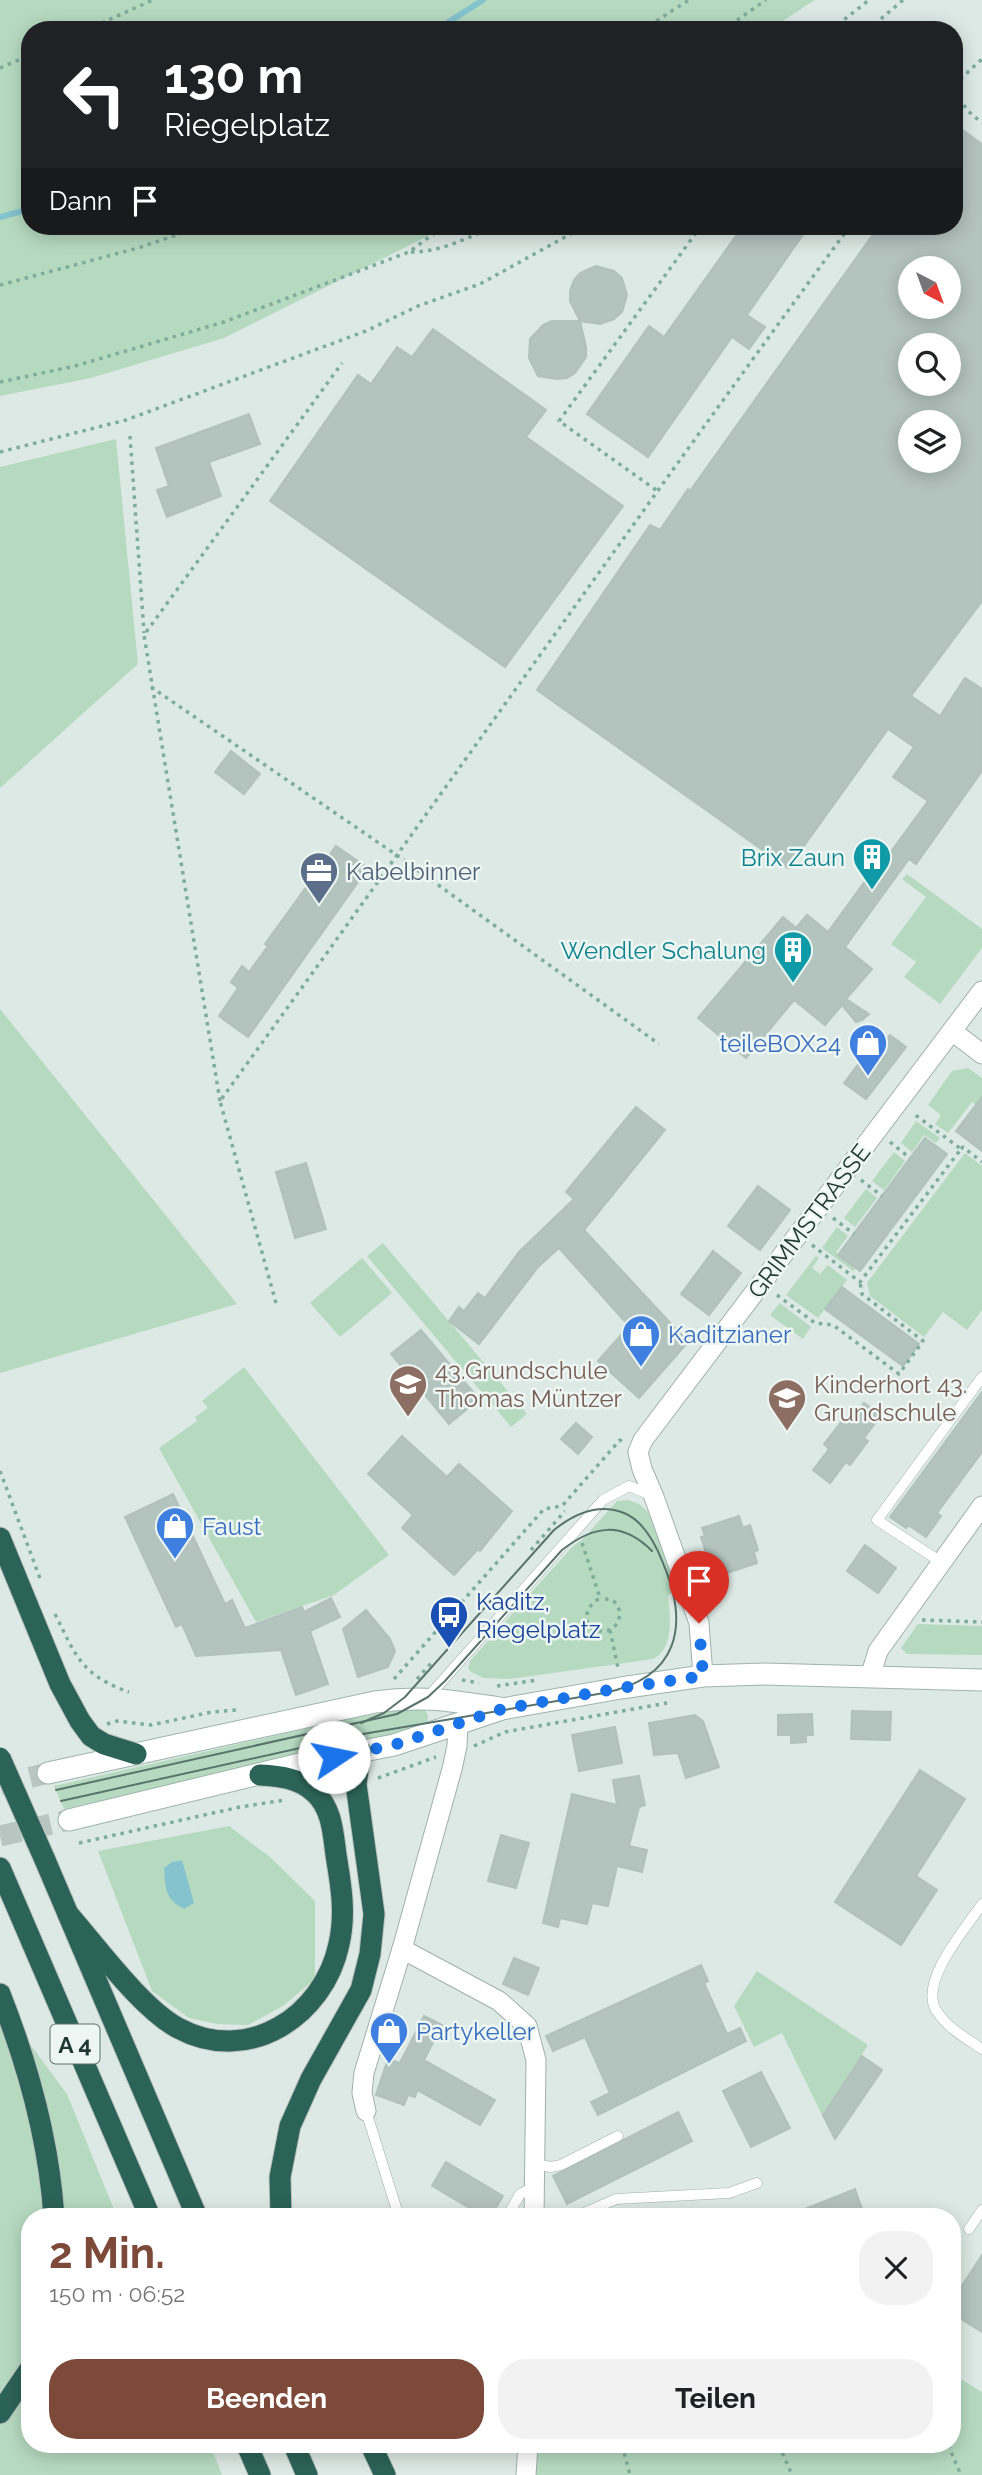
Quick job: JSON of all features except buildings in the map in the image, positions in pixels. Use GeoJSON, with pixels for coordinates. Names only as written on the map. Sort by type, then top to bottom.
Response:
{"type":"FeatureCollection","features":[{"type":"Feature","properties":{"kind":"highway"},"geometry":{"type":"LineString","coordinates":[[0,1538],[60,1684],[80,1721],[91,1736],[104,1744],[136,1754]]}},
{"type":"Feature","properties":{"kind":"highway"},"geometry":{"type":"LineString","coordinates":[[281,2208],[280,2177],[290,2126],[311,2079],[361,1990],[370,1954],[374,1914],[356,1784],[361,1752]]}},
{"type":"Feature","properties":{"kind":"highway","name":"A 4"},"geometry":{"type":"LineString","coordinates":[[0,1758],[193,2208]]}},
{"type":"Feature","properties":{"kind":"highway"},"geometry":{"type":"LineString","coordinates":[[68,1914],[142,1998],[158,2014],[180,2029],[206,2038],[237,2040],[268,2033],[295,2018],[320,1992],[329,1977],[340,1942],[343,1906],[337,1861],[331,1821],[321,1800],[296,1780],[260,1775]]}},
{"type":"Feature","properties":{"kind":"highway","name":"A 4"},"geometry":{"type":"LineString","coordinates":[[0,1869],[146,2208]]}},
{"type":"Feature","properties":{"kind":"highway"},"geometry":{"type":"LineString","coordinates":[[0,1994],[34,2101],[52,2188],[53,2208]]}},
{"type":"Feature","properties":{"kind":"highway"},"geometry":{"type":"LineString","coordinates":[[0,2413],[21,2382]]}},
{"type":"Feature","properties":{"kind":"highway"},"geometry":{"type":"LineString","coordinates":[[250,2453],[260,2475]]}},
{"type":"Feature","properties":{"kind":"highway"},"geometry":{"type":"LineString","coordinates":[[297,2453],[307,2475]]}},
{"type":"Feature","properties":{"kind":"highway"},"geometry":{"type":"LineString","coordinates":[[376,2453],[386,2475]]}},
{"type":"Feature","properties":{"kind":"street","name":"GRIMMSTRASSE"},"geometry":{"type":"LineString","coordinates":[[638,1452],[643,1440],[982,991]]}},
{"type":"Feature","properties":{"kind":"street"},"geometry":{"type":"LineString","coordinates":[[952,1031],[982,1054]]}},
{"type":"Feature","properties":{"kind":"street"},"geometry":{"type":"LineString","coordinates":[[638,1452],[699,1623],[703,1676]]}},
{"type":"Feature","properties":{"kind":"street"},"geometry":{"type":"LineString","coordinates":[[870,1676],[878,1651],[899,1619],[982,1506]]}},
{"type":"Feature","properties":{"kind":"street"},"geometry":{"type":"LineString","coordinates":[[69,1820],[394,1745],[502,1709],[621,1688],[703,1676],[765,1674],[982,1680]]}},
{"type":"Feature","properties":{"kind":"street"},"geometry":{"type":"LineString","coordinates":[[48,1773],[405,1697],[428,1697],[502,1709]]}},
{"type":"Feature","properties":{"kind":"street"},"geometry":{"type":"LineString","coordinates":[[366,2111],[362,2092],[364,2073],[452,1769],[458,1725]]}},
{"type":"Feature","properties":{"kind":"street"},"geometry":{"type":"LineString","coordinates":[[402,1949],[499,2001],[527,2026],[536,2060],[534,2208]]}},
{"type":"Feature","properties":{"kind":"street"},"geometry":{"type":"LineString","coordinates":[[526,2475],[527,2453]]}},
{"type":"Feature","properties":{"kind":"lane"},"geometry":{"type":"LineString","coordinates":[[941,1562],[877,1520],[982,1377]]}},
{"type":"Feature","properties":{"kind":"lane"},"geometry":{"type":"LineString","coordinates":[[428,1697],[603,1500],[628,1486],[654,1497]]}},
{"type":"Feature","properties":{"kind":"lane"},"geometry":{"type":"LineString","coordinates":[[456,1702],[458,1725]]}},
{"type":"Feature","properties":{"kind":"lane"},"geometry":{"type":"LineString","coordinates":[[982,1904],[936,1973],[932,1990],[935,2008],[951,2028],[982,2049]]}},
{"type":"Feature","properties":{"kind":"lane"},"geometry":{"type":"LineString","coordinates":[[366,2111],[396,2208]]}},
{"type":"Feature","properties":{"kind":"lane"},"geometry":{"type":"LineString","coordinates":[[534,2164],[551,2167],[561,2165],[618,2136]]}},
{"type":"Feature","properties":{"kind":"lane"},"geometry":{"type":"LineString","coordinates":[[596,2208],[616,2199],[729,2193],[757,2183]]}},
{"type":"Feature","properties":{"kind":"lane"},"geometry":{"type":"LineString","coordinates":[[512,2208],[520,2194],[534,2187]]}},
{"type":"Feature","properties":{"kind":"lane"},"geometry":{"type":"LineString","coordinates":[[969,2229],[982,2210]]}},
{"type":"Feature","properties":{"kind":"path"},"geometry":{"type":"LineString","coordinates":[[106,21],[153,0]]}},
{"type":"Feature","properties":{"kind":"path"},"geometry":{"type":"LineString","coordinates":[[656,21],[689,0]]}},
{"type":"Feature","properties":{"kind":"path"},"geometry":{"type":"LineString","coordinates":[[736,21],[765,0]]}},
{"type":"Feature","properties":{"kind":"path"},"geometry":{"type":"LineString","coordinates":[[842,21],[869,0]]}},
{"type":"Feature","properties":{"kind":"path"},"geometry":{"type":"LineString","coordinates":[[878,21],[902,0]]}},
{"type":"Feature","properties":{"kind":"path"},"geometry":{"type":"LineString","coordinates":[[0,68],[21,59]]}},
{"type":"Feature","properties":{"kind":"path"},"geometry":{"type":"LineString","coordinates":[[963,79],[982,59]]}},
{"type":"Feature","properties":{"kind":"path"},"geometry":{"type":"LineString","coordinates":[[963,103],[982,123]]}},
{"type":"Feature","properties":{"kind":"path"},"geometry":{"type":"LineString","coordinates":[[0,285],[176,235]]}},
{"type":"Feature","properties":{"kind":"path"},"geometry":{"type":"LineString","coordinates":[[0,382],[75,366],[224,322],[409,252],[432,235]]}},
{"type":"Feature","properties":{"kind":"path"},"geometry":{"type":"LineString","coordinates":[[409,252],[444,248],[474,235]]}},
{"type":"Feature","properties":{"kind":"path"},"geometry":{"type":"LineString","coordinates":[[0,452],[126,420],[366,331],[418,306],[480,284],[569,235]]}},
{"type":"Feature","properties":{"kind":"path"},"geometry":{"type":"LineString","coordinates":[[656,491],[559,421],[694,235]]}},
{"type":"Feature","properties":{"kind":"path"},"geometry":{"type":"LineString","coordinates":[[220,1101],[398,856],[656,491],[843,235]]}},
{"type":"Feature","properties":{"kind":"path"},"geometry":{"type":"LineString","coordinates":[[144,635],[342,363]]}},
{"type":"Feature","properties":{"kind":"path"},"geometry":{"type":"LineString","coordinates":[[130,436],[144,635],[151,687],[220,1101],[276,1303]]}},
{"type":"Feature","properties":{"kind":"path"},"geometry":{"type":"LineString","coordinates":[[151,687],[398,856],[659,1044]]}},
{"type":"Feature","properties":{"kind":"path"},"geometry":{"type":"LineString","coordinates":[[898,1102],[982,1162]]}},
{"type":"Feature","properties":{"kind":"path"},"geometry":{"type":"LineString","coordinates":[[876,1132],[911,1158]]}},
{"type":"Feature","properties":{"kind":"path"},"geometry":{"type":"LineString","coordinates":[[860,1282],[961,1149]]}},
{"type":"Feature","properties":{"kind":"path"},"geometry":{"type":"LineString","coordinates":[[848,1170],[882,1196]]}},
{"type":"Feature","properties":{"kind":"path"},"geometry":{"type":"LineString","coordinates":[[819,1207],[854,1234]]}},
{"type":"Feature","properties":{"kind":"path"},"geometry":{"type":"LineString","coordinates":[[761,1284],[814,1323],[832,1325],[899,1374],[923,1341],[862,1294],[860,1282],[798,1235]]}},
{"type":"Feature","properties":{"kind":"path"},"geometry":{"type":"LineString","coordinates":[[375,1702],[544,1509],[562,1506],[620,1440],[638,1452]]}},
{"type":"Feature","properties":{"kind":"path"},"geometry":{"type":"LineString","coordinates":[[0,1471],[42,1582]]}},
{"type":"Feature","properties":{"kind":"path"},"geometry":{"type":"LineString","coordinates":[[562,1506],[576,1531],[600,1598]]}},
{"type":"Feature","properties":{"kind":"path"},"geometry":{"type":"LineString","coordinates":[[531,1550],[565,1511]]}},
{"type":"Feature","properties":{"kind":"path"},"geometry":{"type":"LineString","coordinates":[[600,1598],[612,1600],[618,1607],[620,1616],[617,1624],[603,1632],[593,1629],[587,1620],[586,1611],[591,1603],[600,1598]]}},
{"type":"Feature","properties":{"kind":"path"},"geometry":{"type":"LineString","coordinates":[[51,1607],[78,1661],[106,1684],[129,1692]]}},
{"type":"Feature","properties":{"kind":"path"},"geometry":{"type":"LineString","coordinates":[[899,1619],[982,1622]]}},
{"type":"Feature","properties":{"kind":"path"},"geometry":{"type":"LineString","coordinates":[[610,1630],[621,1688]]}},
{"type":"Feature","properties":{"kind":"path"},"geometry":{"type":"LineString","coordinates":[[477,1745],[505,1732],[678,1702]]}},
{"type":"Feature","properties":{"kind":"path"},"geometry":{"type":"LineString","coordinates":[[372,1781],[435,1758]]}},
{"type":"Feature","properties":{"kind":"path"},"geometry":{"type":"LineString","coordinates":[[79,1843],[240,1807],[289,1799]]}},
{"type":"Feature","properties":{"kind":"path"},"geometry":{"type":"LineString","coordinates":[[624,2453],[630,2475]]}},
{"type":"Feature","properties":{"kind":"path"},"geometry":{"type":"LineString","coordinates":[[782,2453],[792,2475]]}},
{"type":"Feature","properties":{"kind":"path"},"geometry":{"type":"LineString","coordinates":[[951,2453],[961,2475]]}},
{"type":"Feature","properties":{"kind":"green space"},"geometry":{"type":"Polygon","coordinates":[[[0,0],[815,0],[783,21],[21,21],[21,235],[430,235],[224,338],[91,378],[0,396],[0,0]]]}},
{"type":"Feature","properties":{"kind":"green space"},"geometry":{"type":"Polygon","coordinates":[[[116,439],[138,664],[0,788],[0,467],[116,439]]]}},
{"type":"Feature","properties":{"kind":"green space"},"geometry":{"type":"Polygon","coordinates":[[[907,874],[982,929],[982,948],[940,1004],[904,977],[916,962],[891,944],[926,897],[902,879],[907,874]]]}},
{"type":"Feature","properties":{"kind":"green space"},"geometry":{"type":"Polygon","coordinates":[[[0,1009],[237,1304],[0,1373],[0,1009]]]}},
{"type":"Feature","properties":{"kind":"green space"},"geometry":{"type":"Polygon","coordinates":[[[968,1068],[982,1078],[982,1109],[972,1102],[948,1133],[935,1124],[941,1115],[928,1105],[952,1071],[968,1068]]]}},
{"type":"Feature","properties":{"kind":"green space"},"geometry":{"type":"Polygon","coordinates":[[[916,1121],[940,1138],[936,1143],[924,1135],[912,1152],[901,1143],[916,1121]]]}},
{"type":"Feature","properties":{"kind":"green space"},"geometry":{"type":"Polygon","coordinates":[[[894,1152],[905,1161],[884,1190],[872,1181],[894,1152]]]}},
{"type":"Feature","properties":{"kind":"green space"},"geometry":{"type":"Polygon","coordinates":[[[965,1153],[982,1166],[982,1310],[967,1330],[943,1312],[924,1337],[870,1296],[867,1283],[965,1153]]]}},
{"type":"Feature","properties":{"kind":"green space"},"geometry":{"type":"Polygon","coordinates":[[[866,1189],[877,1198],[855,1227],[844,1218],[866,1189]]]}},
{"type":"Feature","properties":{"kind":"green space"},"geometry":{"type":"Polygon","coordinates":[[[837,1227],[848,1236],[836,1252],[856,1268],[853,1271],[822,1248],[837,1227]]]}},
{"type":"Feature","properties":{"kind":"green space"},"geometry":{"type":"Polygon","coordinates":[[[383,1243],[527,1414],[511,1427],[367,1256],[383,1243]]]}},
{"type":"Feature","properties":{"kind":"green space"},"geometry":{"type":"Polygon","coordinates":[[[816,1256],[819,1258],[812,1268],[820,1274],[828,1265],[847,1280],[818,1318],[786,1295],[816,1256]]]}},
{"type":"Feature","properties":{"kind":"green space"},"geometry":{"type":"Polygon","coordinates":[[[362,1258],[392,1293],[340,1337],[310,1303],[362,1258]]]}},
{"type":"Feature","properties":{"kind":"green space"},"geometry":{"type":"Polygon","coordinates":[[[780,1303],[811,1327],[803,1339],[770,1315],[780,1303]]]}},
{"type":"Feature","properties":{"kind":"green space"},"geometry":{"type":"Polygon","coordinates":[[[244,1367],[389,1555],[334,1595],[256,1622],[159,1448],[197,1421],[195,1417],[208,1408],[202,1401],[244,1367]]]}},
{"type":"Feature","properties":{"kind":"green space"},"geometry":{"type":"Polygon","coordinates":[[[628,1500],[639,1504],[648,1512],[678,1591],[668,1595],[670,1630],[660,1654],[653,1659],[510,1679],[484,1678],[471,1672],[468,1668],[470,1661],[573,1546],[584,1538],[617,1501],[628,1500]]]}},
{"type":"Feature","properties":{"kind":"green space"},"geometry":{"type":"Polygon","coordinates":[[[918,1624],[982,1626],[982,1655],[907,1654],[901,1648],[918,1624]]]}},
{"type":"Feature","properties":{"kind":"green space"},"geometry":{"type":"Polygon","coordinates":[[[424,1708],[428,1716],[427,1724],[410,1733],[289,1757],[64,1809],[54,1786],[349,1719],[424,1708]]]}},
{"type":"Feature","properties":{"kind":"green space"},"geometry":{"type":"Polygon","coordinates":[[[229,1826],[270,1857],[315,1901],[315,1979],[283,2006],[248,2025],[217,2024],[189,2018],[152,1991],[98,1851],[229,1826]]]}},
{"type":"Feature","properties":{"kind":"green space"},"geometry":{"type":"Polygon","coordinates":[[[757,1971],[868,2045],[822,2115],[782,2033],[754,2047],[734,2006],[757,1971]]]}},
{"type":"Feature","properties":{"kind":"green space"},"geometry":{"type":"Polygon","coordinates":[[[0,2004],[67,2094],[113,2208],[21,2208],[21,2453],[213,2453],[222,2475],[0,2475],[0,2004]]]}},
{"type":"Feature","properties":{"kind":"green space"},"geometry":{"type":"Polygon","coordinates":[[[961,2379],[982,2392],[982,2475],[534,2475],[535,2453],[961,2453],[961,2379]]]}},
{"type":"Feature","properties":{"kind":"water"},"geometry":{"type":"Polygon","coordinates":[[[182,1860],[194,1903],[184,1909],[173,1901],[167,1892],[164,1868],[172,1862],[182,1860]]]}},
{"type":"Feature","properties":{"kind":"waterway"},"geometry":{"type":"LineString","coordinates":[[450,21],[483,0]]}},
{"type":"Feature","properties":{"kind":"waterway"},"geometry":{"type":"LineString","coordinates":[[0,217],[21,211]]}},
{"type":"Feature","properties":{"kind":"tunnel"},"geometry":{"type":"LineString","coordinates":[[0,1785],[48,1773]]}},
{"type":"Feature","properties":{"kind":"tunnel"},"geometry":{"type":"LineString","coordinates":[[0,1836],[69,1820]]}},
{"type":"Feature","properties":{"kind":"tram line"},"geometry":{"type":"LineString","coordinates":[[61,1801],[363,1734],[604,1693],[629,1686],[648,1675],[662,1662],[671,1646],[676,1628],[676,1608],[671,1586],[653,1541],[638,1522],[615,1510],[587,1512],[562,1524],[405,1697],[384,1713],[361,1723]]}},
{"type":"Feature","properties":{"kind":"tram line"},"geometry":{"type":"LineString","coordinates":[[56,1790],[397,1714],[428,1697],[445,1681],[562,1550],[574,1542],[597,1531],[619,1531],[641,1541],[652,1551]]}},
{"type":"Feature","properties":{"kind":"place","name":"Brix Zaun"},"geometry":{"type":"Point","coordinates":[872,891]}},
{"type":"Feature","properties":{"kind":"place","name":"Kabelbinner"},"geometry":{"type":"Point","coordinates":[319,905]}},
{"type":"Feature","properties":{"kind":"place","name":"Wendler Schalung"},"geometry":{"type":"Point","coordinates":[793,984]}},
{"type":"Feature","properties":{"kind":"place","name":"teileBOX24"},"geometry":{"type":"Point","coordinates":[868,1077]}},
{"type":"Feature","properties":{"kind":"place","name":"Kaditzianer"},"geometry":{"type":"Point","coordinates":[641,1368]}},
{"type":"Feature","properties":{"kind":"place","name":"43.Grundschule Thomas Müntzer"},"geometry":{"type":"Point","coordinates":[408,1418]}},
{"type":"Feature","properties":{"kind":"place","name":"Kinderhort 43. Grundschule"},"geometry":{"type":"Point","coordinates":[787,1432]}},
{"type":"Feature","properties":{"kind":"place","name":"Faust"},"geometry":{"type":"Point","coordinates":[175,1560]}},
{"type":"Feature","properties":{"kind":"place","name":"Kaditz, Riegelplatz"},"geometry":{"type":"Point","coordinates":[449,1649]}},
{"type":"Feature","properties":{"kind":"place","name":"Partykeller"},"geometry":{"type":"Point","coordinates":[389,2065]}},
{"type":"Feature","properties":{"kind":"route"},"geometry":{"type":"LineString","coordinates":[[334,1757],[394,1745],[502,1709],[703,1676],[699,1623]]}}]}
